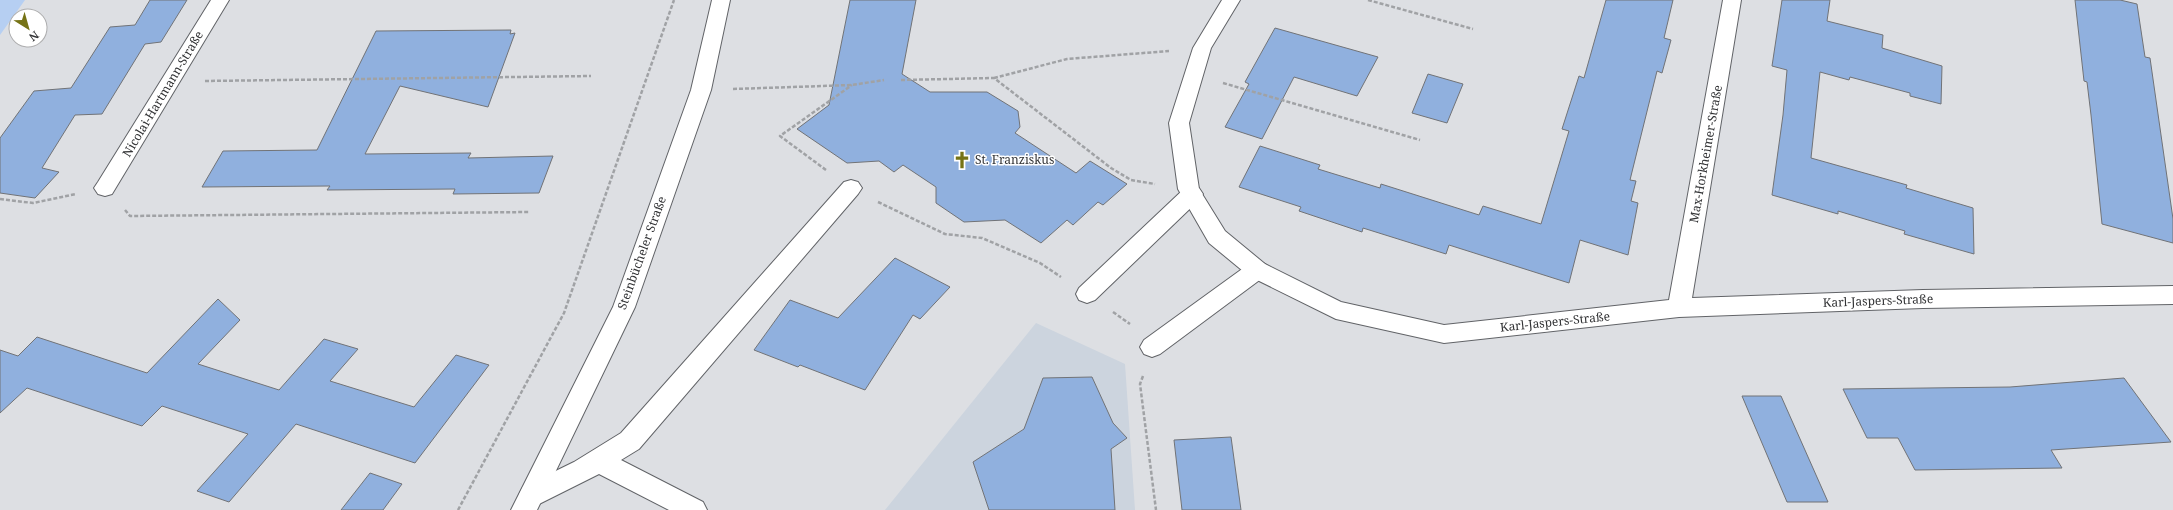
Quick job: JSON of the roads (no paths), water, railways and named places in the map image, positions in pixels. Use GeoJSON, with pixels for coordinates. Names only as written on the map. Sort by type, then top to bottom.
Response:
{"type":"FeatureCollection","features":[{"type":"Feature","properties":{"kind":"street","name":"Nicolai-Hartmann-Straße"},"geometry":{"type":"LineString","coordinates":[[106,188],[220,0]]}},
{"type":"Feature","properties":{"kind":"street","name":"Steinbücheler Straße"},"geometry":{"type":"LineString","coordinates":[[528,502],[624,307],[700,90],[721,0]]}},
{"type":"Feature","properties":{"kind":"street","name":"Karl-Jaspers-Straße"},"geometry":{"type":"LineString","coordinates":[[1231,0],[1202,48],[1179,124],[1189,189],[1218,237],[1257,270],[1336,310],[1444,334],[1679,308],[1923,299],[2173,295]]}},
{"type":"Feature","properties":{"kind":"street","name":"Max-Horkheimer-Straße"},"geometry":{"type":"LineString","coordinates":[[1679,308],[1732,0]]}},
{"type":"Feature","properties":{"kind":"street","name":"Steinbücheler Straße"},"geometry":{"type":"LineString","coordinates":[[528,502],[600,462],[630,442],[851,188]]}},
{"type":"Feature","properties":{"kind":"street"},"geometry":{"type":"LineString","coordinates":[[1087,294],[1192,194]]}},
{"type":"Feature","properties":{"kind":"street"},"geometry":{"type":"LineString","coordinates":[[1152,347],[1257,270]]}},
{"type":"Feature","properties":{"kind":"street"},"geometry":{"type":"LineString","coordinates":[[600,462],[694,510]]}},
{"type":"Feature","properties":{"kind":"place","name":"St. Franziskus"},"geometry":{"type":"Point","coordinates":[962,160]}}]}
